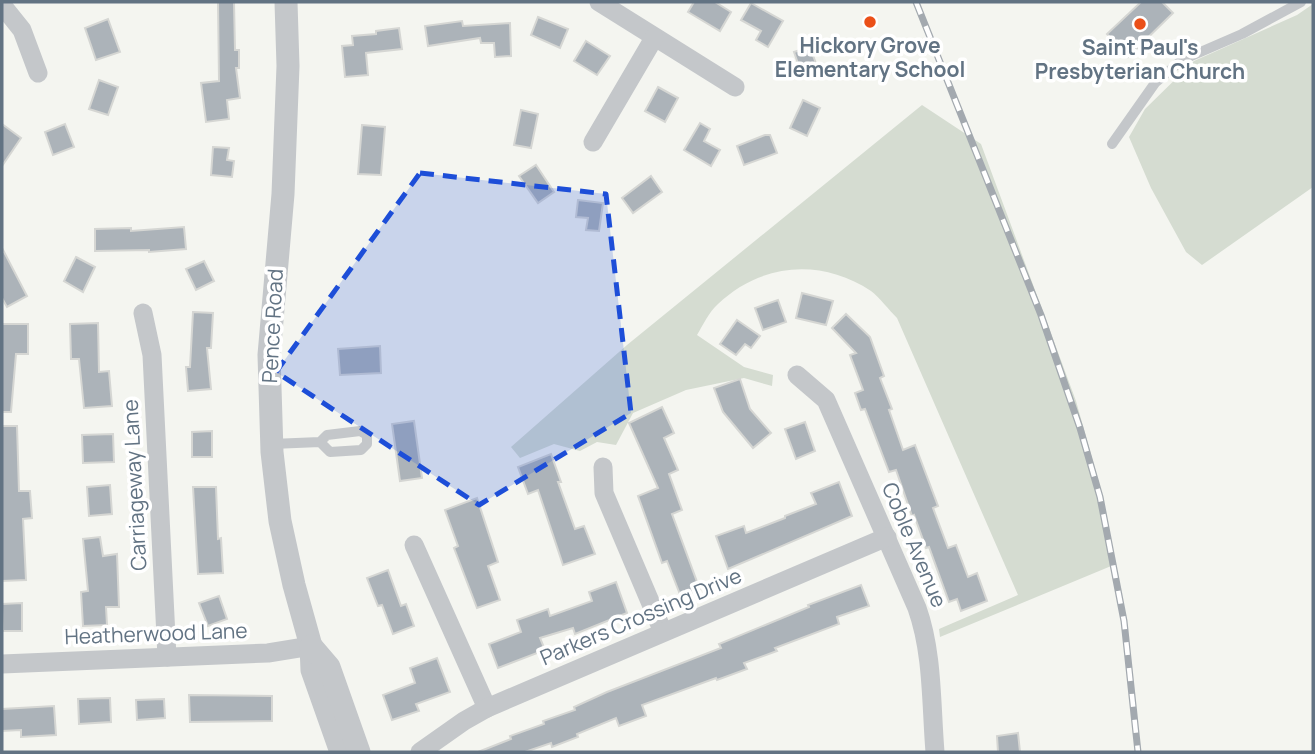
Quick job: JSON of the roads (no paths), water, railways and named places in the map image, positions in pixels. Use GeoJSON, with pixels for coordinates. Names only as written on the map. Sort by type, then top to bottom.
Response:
{"type":"FeatureCollection","features":[{"type":"Feature","properties":{"kind":"street","name":"Pence Road"},"geometry":{"type":"LineString","coordinates":[[286,2],[288,66],[283,194],[270,355],[271,444],[280,521],[294,585],[312,646],[313,670],[341,752]]}},
{"type":"Feature","properties":{"kind":"street"},"geometry":{"type":"LineString","coordinates":[[599,2],[735,88]]}},
{"type":"Feature","properties":{"kind":"street"},"geometry":{"type":"LineString","coordinates":[[2,5],[22,30],[38,73]]}},
{"type":"Feature","properties":{"kind":"street"},"geometry":{"type":"LineString","coordinates":[[593,142],[654,38]]}},
{"type":"Feature","properties":{"kind":"street","name":"Carriageway Lane"},"geometry":{"type":"LineString","coordinates":[[143,313],[152,355],[167,657]]}},
{"type":"Feature","properties":{"kind":"street","name":"Coble Avenue"},"geometry":{"type":"LineString","coordinates":[[797,375],[826,400],[925,629],[935,752]]}},
{"type":"Feature","properties":{"kind":"street"},"geometry":{"type":"LineString","coordinates":[[603,467],[604,493],[663,632]]}},
{"type":"Feature","properties":{"kind":"street","name":"Parkers Crossing Drive"},"geometry":{"type":"LineString","coordinates":[[420,752],[486,708],[887,537]]}},
{"type":"Feature","properties":{"kind":"street"},"geometry":{"type":"LineString","coordinates":[[414,545],[486,708]]}},
{"type":"Feature","properties":{"kind":"street","name":"Pence Road"},"geometry":{"type":"LineString","coordinates":[[312,646],[329,667],[359,752]]}},
{"type":"Feature","properties":{"kind":"street","name":"Heatherwood Lane"},"geometry":{"type":"LineString","coordinates":[[2,664],[268,653],[312,646]]}},
{"type":"Feature","properties":{"kind":"lane"},"geometry":{"type":"LineString","coordinates":[[1112,144],[1155,83],[1182,60],[1242,34],[1301,2]]}},
{"type":"Feature","properties":{"kind":"lane"},"geometry":{"type":"LineString","coordinates":[[271,444],[320,442]]}},
{"type":"Feature","properties":{"kind":"railway"},"geometry":{"type":"LineString","coordinates":[[916,2],[1041,315],[1080,428],[1100,497],[1124,621],[1138,752]]}},
{"type":"Feature","properties":{"kind":"place","name":"Hickory Grove Elementary School"},"geometry":{"type":"Point","coordinates":[870,22]}},
{"type":"Feature","properties":{"kind":"place","name":"Saint Paul's Presbyterian Church"},"geometry":{"type":"Point","coordinates":[1140,24]}}]}
